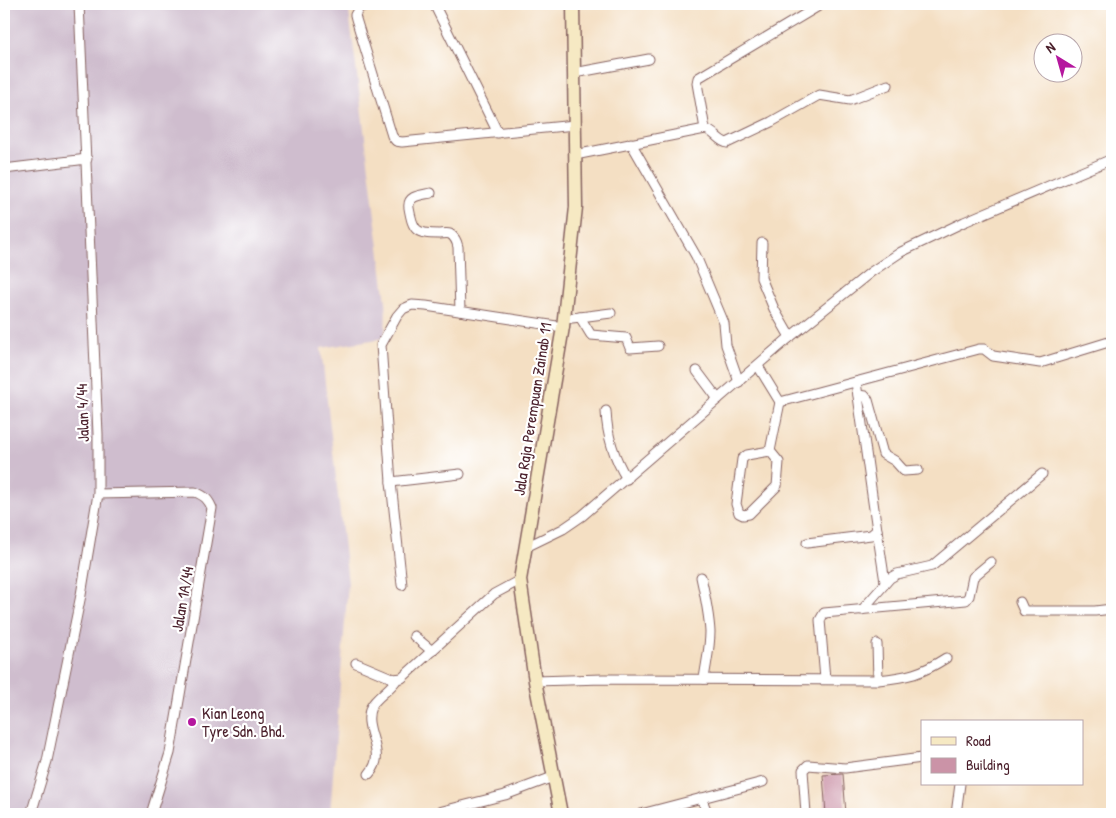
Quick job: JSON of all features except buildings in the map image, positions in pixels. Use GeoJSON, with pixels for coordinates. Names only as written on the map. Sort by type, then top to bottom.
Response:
{"type":"FeatureCollection","features":[{"type":"Feature","properties":{"kind":"main road","name":"Jala Raja Perempuan Zainab 11"},"geometry":{"type":"LineString","coordinates":[[561,814],[535,681],[520,580],[563,323],[576,207],[573,4]]}},
{"type":"Feature","properties":{"kind":"street","name":"Jalan 4/44"},"geometry":{"type":"LineString","coordinates":[[31,814],[47,761],[81,595],[98,494],[98,434],[79,4]]}},
{"type":"Feature","properties":{"kind":"street"},"geometry":{"type":"LineString","coordinates":[[369,4],[359,8],[355,15],[393,139],[402,142],[575,125]]}},
{"type":"Feature","properties":{"kind":"street"},"geometry":{"type":"LineString","coordinates":[[434,4],[498,132]]}},
{"type":"Feature","properties":{"kind":"street"},"geometry":{"type":"LineString","coordinates":[[705,129],[697,83],[698,78],[822,4]]}},
{"type":"Feature","properties":{"kind":"street"},"geometry":{"type":"LineString","coordinates":[[574,73],[649,59]]}},
{"type":"Feature","properties":{"kind":"street"},"geometry":{"type":"LineString","coordinates":[[575,155],[705,129],[712,131],[721,141],[727,143],[771,122],[819,95],[850,100],[888,85]]}},
{"type":"Feature","properties":{"kind":"street"},"geometry":{"type":"LineString","coordinates":[[631,144],[696,256],[724,323],[726,345],[739,382]]}},
{"type":"Feature","properties":{"kind":"street"},"geometry":{"type":"LineString","coordinates":[[4,169],[87,159]]}},
{"type":"Feature","properties":{"kind":"street"},"geometry":{"type":"LineString","coordinates":[[526,548],[563,529],[582,516],[790,338],[871,272],[901,252],[964,222],[1112,159]]}},
{"type":"Feature","properties":{"kind":"street"},"geometry":{"type":"LineString","coordinates":[[432,193],[410,200],[412,224],[415,229],[423,234],[448,233],[455,239],[458,247],[460,311]]}},
{"type":"Feature","properties":{"kind":"street"},"geometry":{"type":"LineString","coordinates":[[762,243],[760,276],[774,309],[790,338]]}},
{"type":"Feature","properties":{"kind":"street"},"geometry":{"type":"LineString","coordinates":[[402,585],[391,482],[381,346],[397,316],[408,307],[426,306],[563,323],[580,317],[612,313]]}},
{"type":"Feature","properties":{"kind":"street"},"geometry":{"type":"LineString","coordinates":[[580,317],[587,331],[593,336],[626,338],[630,348],[658,346]]}},
{"type":"Feature","properties":{"kind":"street"},"geometry":{"type":"LineString","coordinates":[[780,402],[979,349],[984,349],[993,356],[1040,363],[1112,341]]}},
{"type":"Feature","properties":{"kind":"street"},"geometry":{"type":"LineString","coordinates":[[758,366],[780,402],[770,451]]}},
{"type":"Feature","properties":{"kind":"street"},"geometry":{"type":"LineString","coordinates":[[697,371],[718,400]]}},
{"type":"Feature","properties":{"kind":"street"},"geometry":{"type":"LineString","coordinates":[[856,382],[885,582]]}},
{"type":"Feature","properties":{"kind":"street"},"geometry":{"type":"LineString","coordinates":[[858,395],[865,396],[868,400],[883,454]]}},
{"type":"Feature","properties":{"kind":"street"},"geometry":{"type":"LineString","coordinates":[[606,411],[607,431],[615,458],[627,479]]}},
{"type":"Feature","properties":{"kind":"street"},"geometry":{"type":"LineString","coordinates":[[770,451],[779,462],[777,486],[748,514],[743,515],[739,513],[736,504],[742,460],[747,455],[770,451]]}},
{"type":"Feature","properties":{"kind":"street"},"geometry":{"type":"LineString","coordinates":[[867,457],[883,454],[895,461],[904,471],[918,470]]}},
{"type":"Feature","properties":{"kind":"street"},"geometry":{"type":"LineString","coordinates":[[391,482],[460,474]]}},
{"type":"Feature","properties":{"kind":"street"},"geometry":{"type":"LineString","coordinates":[[862,610],[885,582],[897,574],[932,566],[1042,474]]}},
{"type":"Feature","properties":{"kind":"street","name":"Jalan 1A/44"},"geometry":{"type":"LineString","coordinates":[[98,494],[196,492],[204,495],[212,508],[170,753],[151,814]]}},
{"type":"Feature","properties":{"kind":"street"},"geometry":{"type":"LineString","coordinates":[[807,543],[871,535],[877,530]]}},
{"type":"Feature","properties":{"kind":"street"},"geometry":{"type":"LineString","coordinates":[[825,679],[821,617],[827,613],[966,600],[969,596],[973,577],[991,562]]}},
{"type":"Feature","properties":{"kind":"street"},"geometry":{"type":"LineString","coordinates":[[701,578],[710,632],[704,679]]}},
{"type":"Feature","properties":{"kind":"street"},"geometry":{"type":"LineString","coordinates":[[356,664],[397,679],[405,677],[494,594],[520,580]]}},
{"type":"Feature","properties":{"kind":"street"},"geometry":{"type":"LineString","coordinates":[[1020,602],[1024,611],[1095,611],[1112,609]]}},
{"type":"Feature","properties":{"kind":"street"},"geometry":{"type":"LineString","coordinates":[[414,636],[432,651]]}},
{"type":"Feature","properties":{"kind":"street"},"geometry":{"type":"LineString","coordinates":[[877,644],[878,680]]}},
{"type":"Feature","properties":{"kind":"street"},"geometry":{"type":"LineString","coordinates":[[535,681],[604,678],[878,680],[915,675],[946,658]]}},
{"type":"Feature","properties":{"kind":"street"},"geometry":{"type":"LineString","coordinates":[[370,774],[377,762],[377,753],[371,732],[369,714],[371,707],[392,687],[397,679]]}},
{"type":"Feature","properties":{"kind":"street"},"geometry":{"type":"LineString","coordinates":[[806,814],[803,770],[806,766],[811,764],[844,768],[921,758]]}},
{"type":"Feature","properties":{"kind":"street"},"geometry":{"type":"LineString","coordinates":[[431,814],[505,794],[553,777]]}},
{"type":"Feature","properties":{"kind":"street"},"geometry":{"type":"LineString","coordinates":[[641,814],[763,782]]}},
{"type":"Feature","properties":{"kind":"street"},"geometry":{"type":"LineString","coordinates":[[956,814],[960,786]]}},
{"type":"Feature","properties":{"kind":"street"},"geometry":{"type":"LineString","coordinates":[[700,798],[708,814]]}},
{"type":"Feature","properties":{"kind":"shaded area"},"geometry":{"type":"Polygon","coordinates":[[[4,4],[348,4],[386,302],[385,338],[321,348],[348,583],[330,814],[4,814],[4,4]]]}},
{"type":"Feature","properties":{"kind":"place","name":"Kian Leong Tyre Sdn. Bhd."},"geometry":{"type":"Point","coordinates":[192,722]}}]}
